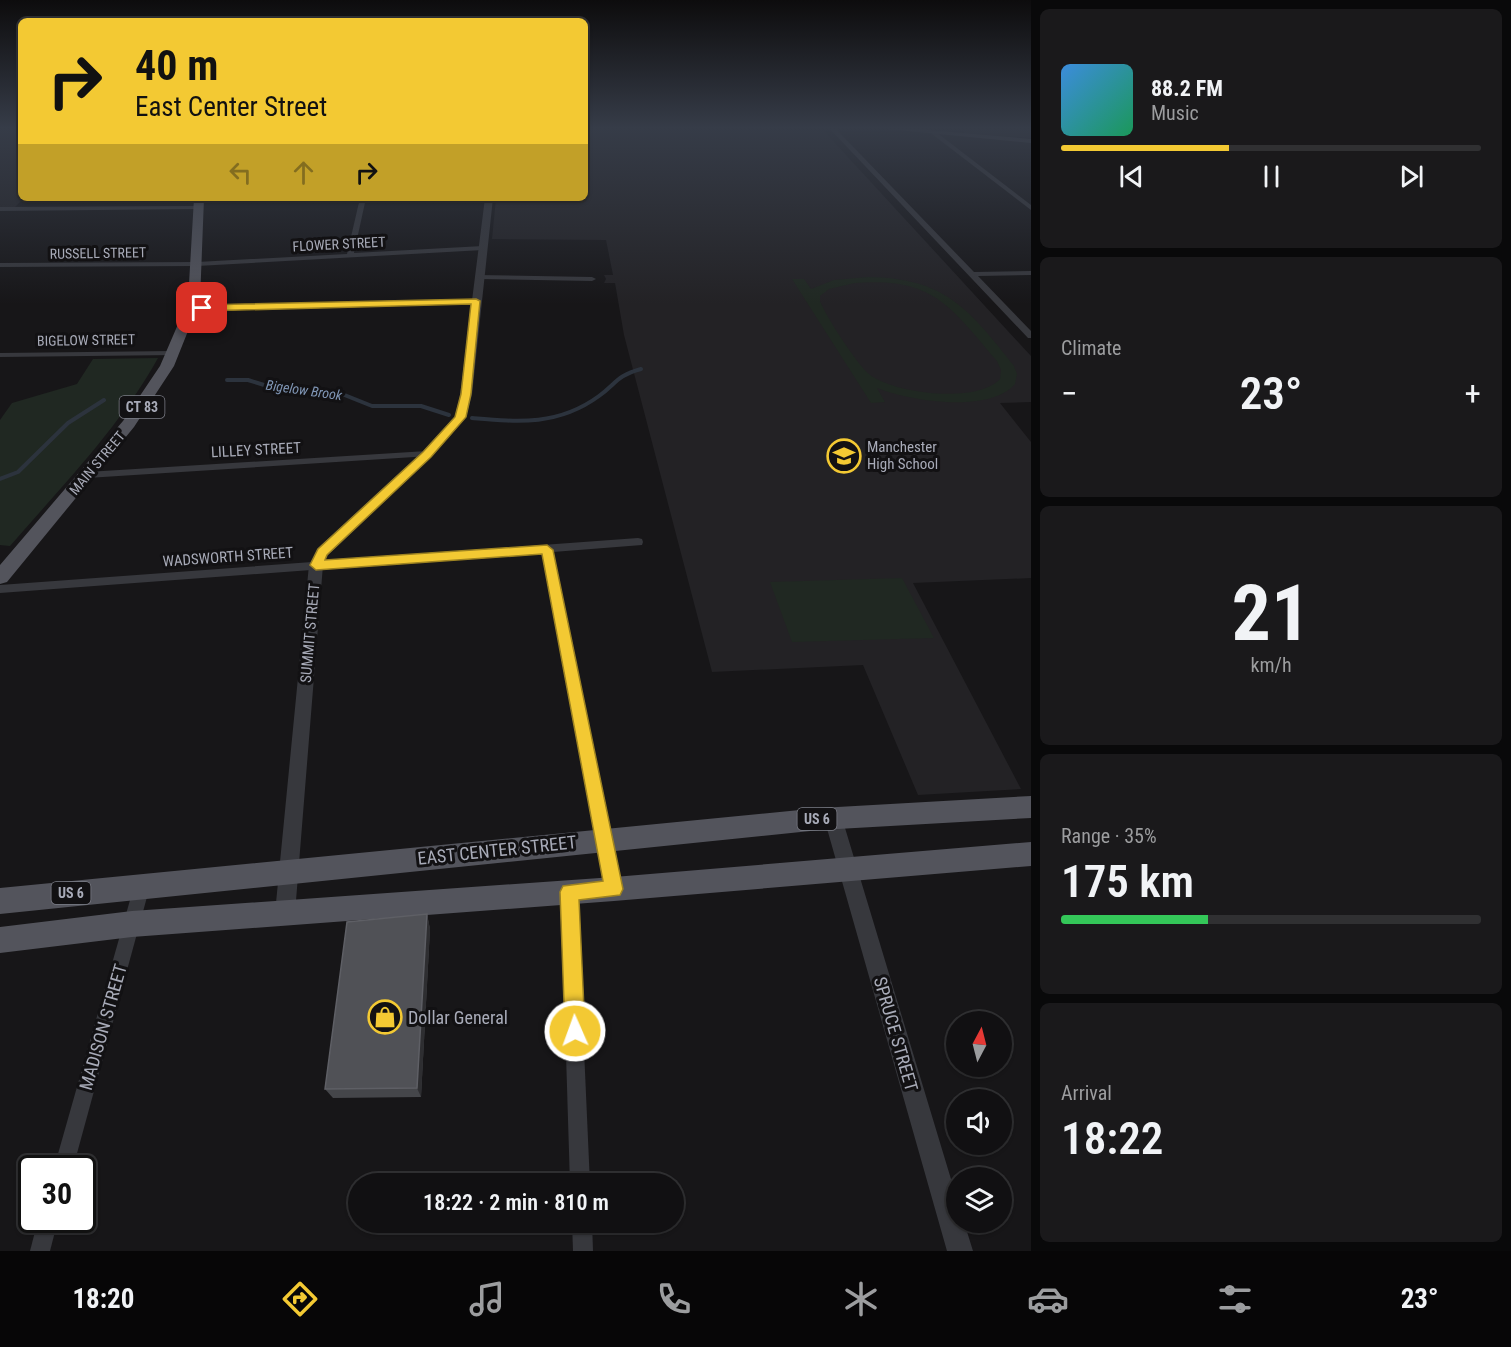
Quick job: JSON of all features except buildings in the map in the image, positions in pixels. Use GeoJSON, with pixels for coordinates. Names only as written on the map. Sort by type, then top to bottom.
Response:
{"type":"FeatureCollection","features":[{"type":"Feature","properties":{"kind":"main road","name":"MAIN STREET"},"geometry":{"type":"LineString","coordinates":[[0,577],[141,408],[173,353],[192,308],[197,264],[199,203]]}},
{"type":"Feature","properties":{"kind":"main road","name":"EAST CENTER STREET"},"geometry":{"type":"LineString","coordinates":[[0,901],[288,870],[833,818],[1031,807]]}},
{"type":"Feature","properties":{"kind":"main road"},"geometry":{"type":"LineString","coordinates":[[0,940],[132,924],[614,889],[1031,854]]}},
{"type":"Feature","properties":{"kind":"street"},"geometry":{"type":"LineString","coordinates":[[888,187],[1031,336]]}},
{"type":"Feature","properties":{"kind":"street"},"geometry":{"type":"LineString","coordinates":[[1004,187],[1031,208]]}},
{"type":"Feature","properties":{"kind":"street"},"geometry":{"type":"LineString","coordinates":[[19,209],[28,201]]}},
{"type":"Feature","properties":{"kind":"street"},"geometry":{"type":"LineString","coordinates":[[350,256],[362,201]]}},
{"type":"Feature","properties":{"kind":"street","name":"SUMMIT STREET"},"geometry":{"type":"LineString","coordinates":[[285,913],[316,565],[322,552],[427,454],[461,415],[466,394],[489,201]]}},
{"type":"Feature","properties":{"kind":"street"},"geometry":{"type":"LineString","coordinates":[[0,209],[199,203]]}},
{"type":"Feature","properties":{"kind":"street","name":"FLOWER STREET"},"geometry":{"type":"LineString","coordinates":[[197,264],[483,248]]}},
{"type":"Feature","properties":{"kind":"street","name":"RUSSELL STREET"},"geometry":{"type":"LineString","coordinates":[[0,266],[197,264]]}},
{"type":"Feature","properties":{"kind":"street"},"geometry":{"type":"LineString","coordinates":[[970,274],[1031,273]]}},
{"type":"Feature","properties":{"kind":"street"},"geometry":{"type":"LineString","coordinates":[[479,277],[592,279]]}},
{"type":"Feature","properties":{"kind":"street"},"geometry":{"type":"LineString","coordinates":[[192,308],[476,301]]}},
{"type":"Feature","properties":{"kind":"street","name":"BIGELOW STREET"},"geometry":{"type":"LineString","coordinates":[[0,355],[173,353]]}},
{"type":"Feature","properties":{"kind":"street","name":"LILLEY STREET"},"geometry":{"type":"LineString","coordinates":[[87,475],[427,454]]}},
{"type":"Feature","properties":{"kind":"street","name":"WADSWORTH STREET"},"geometry":{"type":"LineString","coordinates":[[0,589],[638,542]]}},
{"type":"Feature","properties":{"kind":"street"},"geometry":{"type":"LineString","coordinates":[[547,550],[614,889]]}},
{"type":"Feature","properties":{"kind":"street","name":"SPRUCE STREET"},"geometry":{"type":"LineString","coordinates":[[833,818],[960,1251]]}},
{"type":"Feature","properties":{"kind":"street","name":"MADISON STREET"},"geometry":{"type":"LineString","coordinates":[[67,1155],[142,885]]}},
{"type":"Feature","properties":{"kind":"street"},"geometry":{"type":"LineString","coordinates":[[569,892],[580,1173]]}},
{"type":"Feature","properties":{"kind":"street"},"geometry":{"type":"LineString","coordinates":[[40,1251],[45,1233]]}},
{"type":"Feature","properties":{"kind":"street"},"geometry":{"type":"LineString","coordinates":[[582,1233],[583,1251]]}},
{"type":"Feature","properties":{"kind":"shaded area"},"geometry":{"type":"Polygon","coordinates":[[[0,187],[18,187],[18,201],[21,201],[15,207],[0,207],[0,187]]]}},
{"type":"Feature","properties":{"kind":"shaded area","name":"Manchester High School"},"geometry":{"type":"Polygon","coordinates":[[[588,187],[876,187],[1031,356],[1031,402],[1000,403],[1031,442],[1031,578],[913,583],[1021,789],[918,795],[863,665],[712,672],[624,335],[615,283],[604,283],[606,279],[604,275],[613,275],[606,240],[492,239],[496,201],[588,201],[588,187]]]}},
{"type":"Feature","properties":{"kind":"shaded area"},"geometry":{"type":"Polygon","coordinates":[[[868,277],[895,279],[917,283],[953,300],[983,328],[1014,366],[1017,374],[1015,384],[1003,393],[969,402],[928,400],[877,388],[885,402],[871,403],[792,279],[804,279],[811,289],[834,280],[868,277]],[[882,282],[855,283],[829,289],[820,296],[823,308],[835,328],[857,361],[869,374],[897,387],[915,391],[955,394],[989,387],[1000,379],[1001,370],[997,361],[966,325],[938,299],[903,285],[882,282]]]}},
{"type":"Feature","properties":{"kind":"shaded area"},"geometry":{"type":"Polygon","coordinates":[[[158,358],[143,384],[89,456],[10,546],[0,545],[0,420],[12,403],[77,384],[93,359],[158,358]]]}},
{"type":"Feature","properties":{"kind":"shaded area"},"geometry":{"type":"Polygon","coordinates":[[[902,578],[934,638],[792,642],[770,582],[902,578]]]}},
{"type":"Feature","properties":{"kind":"waterway","name":"Bigelow Brook"},"geometry":{"type":"LineString","coordinates":[[472,418],[522,421],[568,413],[599,396],[621,377],[641,369]]}},
{"type":"Feature","properties":{"kind":"waterway","name":"Bigelow Brook"},"geometry":{"type":"LineString","coordinates":[[227,380],[248,380],[277,389],[342,394],[372,406],[421,406],[449,415]]}},
{"type":"Feature","properties":{"kind":"waterway"},"geometry":{"type":"LineString","coordinates":[[0,479],[18,472],[68,423],[104,400]]}},
{"type":"Feature","properties":{"kind":"place","name":"Manchester High School"},"geometry":{"type":"Point","coordinates":[844,456]}},
{"type":"Feature","properties":{"kind":"place","name":"Dollar General"},"geometry":{"type":"Point","coordinates":[385,1017]}},
{"type":"Feature","properties":{"kind":"route"},"geometry":{"type":"LineString","coordinates":[[202,308],[476,301],[466,394],[460,417],[427,454],[322,552],[316,565],[547,550],[614,889],[569,892],[575,1031]]}}]}
